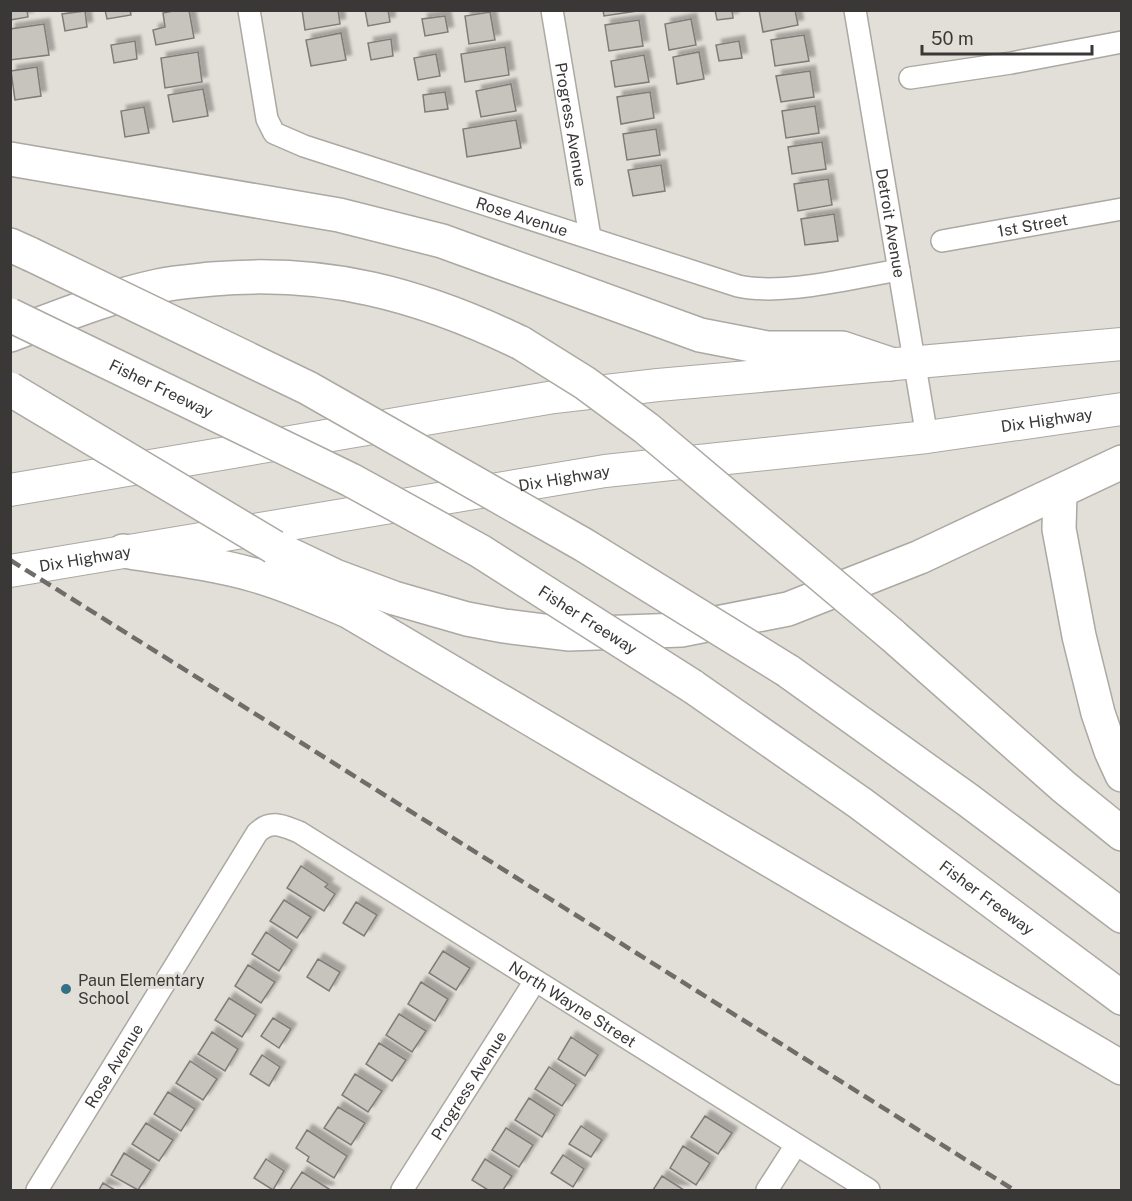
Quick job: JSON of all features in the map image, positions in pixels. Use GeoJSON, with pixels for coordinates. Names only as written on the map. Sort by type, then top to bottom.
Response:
{"type":"FeatureCollection","features":[{"type":"Feature","properties":{"kind":"highway"},"geometry":{"type":"LineString","coordinates":[[10,159],[339,215],[442,241],[700,335],[767,348],[842,348],[902,363]]}},
{"type":"Feature","properties":{"kind":"highway"},"geometry":{"type":"LineString","coordinates":[[20,250],[308,388],[584,544],[788,671],[968,800],[1122,916]]}},
{"type":"Feature","properties":{"kind":"highway"},"geometry":{"type":"LineString","coordinates":[[10,335],[84,307],[157,286],[244,276],[281,276],[351,284],[431,304],[488,327],[521,343],[585,383],[646,428],[891,634],[1064,787],[1122,834]]}},
{"type":"Feature","properties":{"kind":"highway","name":"Fisher Freeway"},"geometry":{"type":"LineString","coordinates":[[10,315],[351,480],[480,551],[692,686],[869,810],[1122,998]]}},
{"type":"Feature","properties":{"kind":"highway"},"geometry":{"type":"LineString","coordinates":[[10,389],[274,547],[335,576],[394,598],[467,619],[568,634],[681,630],[788,609],[920,557],[1122,462]]}},
{"type":"Feature","properties":{"kind":"highway"},"geometry":{"type":"LineString","coordinates":[[1060,493],[1059,529],[1079,636],[1098,713],[1122,775]]}},
{"type":"Feature","properties":{"kind":"highway"},"geometry":{"type":"LineString","coordinates":[[123,551],[210,565],[254,575],[297,588],[348,611],[1122,1068]]}},
{"type":"Feature","properties":{"kind":"main road"},"geometry":{"type":"LineString","coordinates":[[10,490],[554,397],[1122,344]]}},
{"type":"Feature","properties":{"kind":"main road","name":"Dix Highway"},"geometry":{"type":"LineString","coordinates":[[10,571],[605,471],[927,437],[1122,409]]}},
{"type":"Feature","properties":{"kind":"street","name":"Rose Avenue"},"geometry":{"type":"LineString","coordinates":[[249,10],[267,119],[274,133],[304,146],[756,290],[779,290],[899,270]]}},
{"type":"Feature","properties":{"kind":"street","name":"Progress Avenue"},"geometry":{"type":"LineString","coordinates":[[552,10],[590,237]]}},
{"type":"Feature","properties":{"kind":"street","name":"Detroit Avenue"},"geometry":{"type":"LineString","coordinates":[[855,10],[899,270],[902,363],[927,437]]}},
{"type":"Feature","properties":{"kind":"street"},"geometry":{"type":"LineString","coordinates":[[910,78],[1011,63],[1122,42]]}},
{"type":"Feature","properties":{"kind":"street","name":"1st Street"},"geometry":{"type":"LineString","coordinates":[[942,241],[1122,209]]}},
{"type":"Feature","properties":{"kind":"street","name":"Rose Avenue"},"geometry":{"type":"LineString","coordinates":[[37,1191],[257,833],[263,827],[271,824]]}},
{"type":"Feature","properties":{"kind":"street","name":"North Wayne Street"},"geometry":{"type":"LineString","coordinates":[[271,824],[278,824],[299,832],[869,1191]]}},
{"type":"Feature","properties":{"kind":"street","name":"Progress Avenue"},"geometry":{"type":"LineString","coordinates":[[402,1191],[535,981]]}},
{"type":"Feature","properties":{"kind":"street"},"geometry":{"type":"LineString","coordinates":[[767,1191],[796,1144]]}},
{"type":"Feature","properties":{"kind":"building"},"geometry":{"type":"Polygon","coordinates":[[[10,10],[27,10],[28,17],[10,20],[10,10]]]}},
{"type":"Feature","properties":{"kind":"building"},"geometry":{"type":"Polygon","coordinates":[[[105,10],[130,10],[131,15],[107,19],[105,10]]]}},
{"type":"Feature","properties":{"kind":"building"},"geometry":{"type":"Polygon","coordinates":[[[189,10],[194,38],[156,45],[153,30],[165,27],[163,13],[189,10]]]}},
{"type":"Feature","properties":{"kind":"building"},"geometry":{"type":"Polygon","coordinates":[[[302,10],[338,10],[340,24],[305,30],[302,10]]]}},
{"type":"Feature","properties":{"kind":"building"},"geometry":{"type":"Polygon","coordinates":[[[365,10],[388,10],[390,22],[368,26],[365,10]]]}},
{"type":"Feature","properties":{"kind":"building"},"geometry":{"type":"Polygon","coordinates":[[[603,10],[637,10],[637,11],[604,16],[603,10]]]}},
{"type":"Feature","properties":{"kind":"building"},"geometry":{"type":"Polygon","coordinates":[[[715,10],[732,10],[733,18],[717,20],[715,10]]]}},
{"type":"Feature","properties":{"kind":"building"},"geometry":{"type":"Polygon","coordinates":[[[759,10],[795,10],[798,25],[763,32],[759,10]]]}},
{"type":"Feature","properties":{"kind":"building"},"geometry":{"type":"Polygon","coordinates":[[[85,11],[87,27],[65,31],[62,14],[85,11]]]}},
{"type":"Feature","properties":{"kind":"building"},"geometry":{"type":"Polygon","coordinates":[[[490,12],[495,40],[469,44],[465,16],[490,12]]]}},
{"type":"Feature","properties":{"kind":"building"},"geometry":{"type":"Polygon","coordinates":[[[445,16],[448,32],[425,36],[422,19],[445,16]]]}},
{"type":"Feature","properties":{"kind":"building"},"geometry":{"type":"Polygon","coordinates":[[[691,19],[696,45],[669,50],[665,24],[691,19]]]}},
{"type":"Feature","properties":{"kind":"building"},"geometry":{"type":"Polygon","coordinates":[[[639,20],[643,46],[609,51],[605,25],[639,20]]]}},
{"type":"Feature","properties":{"kind":"building"},"geometry":{"type":"Polygon","coordinates":[[[44,24],[49,55],[10,60],[10,29],[44,24]]]}},
{"type":"Feature","properties":{"kind":"building"},"geometry":{"type":"Polygon","coordinates":[[[341,33],[346,60],[311,66],[306,40],[341,33]]]}},
{"type":"Feature","properties":{"kind":"building"},"geometry":{"type":"Polygon","coordinates":[[[804,35],[809,61],[775,66],[771,40],[804,35]]]}},
{"type":"Feature","properties":{"kind":"building"},"geometry":{"type":"Polygon","coordinates":[[[391,39],[393,56],[371,60],[368,43],[391,39]]]}},
{"type":"Feature","properties":{"kind":"building"},"geometry":{"type":"Polygon","coordinates":[[[135,41],[137,59],[114,63],[111,45],[135,41]]]}},
{"type":"Feature","properties":{"kind":"building"},"geometry":{"type":"Polygon","coordinates":[[[739,41],[742,58],[719,61],[716,45],[739,41]]]}},
{"type":"Feature","properties":{"kind":"building"},"geometry":{"type":"Polygon","coordinates":[[[505,47],[509,75],[465,82],[461,54],[505,47]]]}},
{"type":"Feature","properties":{"kind":"building"},"geometry":{"type":"Polygon","coordinates":[[[198,52],[202,82],[165,88],[161,58],[198,52]]]}},
{"type":"Feature","properties":{"kind":"building"},"geometry":{"type":"Polygon","coordinates":[[[699,52],[704,79],[677,84],[673,57],[699,52]]]}},
{"type":"Feature","properties":{"kind":"building"},"geometry":{"type":"Polygon","coordinates":[[[436,54],[440,76],[418,80],[414,58],[436,54]]]}},
{"type":"Feature","properties":{"kind":"building"},"geometry":{"type":"Polygon","coordinates":[[[644,55],[649,82],[615,87],[611,61],[644,55]]]}},
{"type":"Feature","properties":{"kind":"building"},"geometry":{"type":"Polygon","coordinates":[[[37,67],[41,96],[15,100],[11,71],[37,67]]]}},
{"type":"Feature","properties":{"kind":"building"},"geometry":{"type":"Polygon","coordinates":[[[810,71],[814,97],[781,102],[776,76],[810,71]]]}},
{"type":"Feature","properties":{"kind":"building"},"geometry":{"type":"Polygon","coordinates":[[[511,84],[516,111],[481,117],[476,91],[511,84]]]}},
{"type":"Feature","properties":{"kind":"building"},"geometry":{"type":"Polygon","coordinates":[[[203,89],[208,116],[173,122],[168,95],[203,89]]]}},
{"type":"Feature","properties":{"kind":"building"},"geometry":{"type":"Polygon","coordinates":[[[445,92],[448,109],[425,112],[423,95],[445,92]]]}},
{"type":"Feature","properties":{"kind":"building"},"geometry":{"type":"Polygon","coordinates":[[[650,92],[654,118],[621,124],[617,97],[650,92]]]}},
{"type":"Feature","properties":{"kind":"building"},"geometry":{"type":"Polygon","coordinates":[[[815,106],[819,133],[786,138],[782,111],[815,106]]]}},
{"type":"Feature","properties":{"kind":"building"},"geometry":{"type":"Polygon","coordinates":[[[144,107],[149,133],[125,137],[121,111],[144,107]]]}},
{"type":"Feature","properties":{"kind":"building"},"geometry":{"type":"Polygon","coordinates":[[[516,120],[521,148],[467,157],[463,129],[516,120]]]}},
{"type":"Feature","properties":{"kind":"building"},"geometry":{"type":"Polygon","coordinates":[[[656,129],[660,155],[627,160],[623,134],[656,129]]]}},
{"type":"Feature","properties":{"kind":"building"},"geometry":{"type":"Polygon","coordinates":[[[822,142],[826,169],[792,174],[788,147],[822,142]]]}},
{"type":"Feature","properties":{"kind":"building"},"geometry":{"type":"Polygon","coordinates":[[[661,165],[665,191],[633,196],[628,170],[661,165]]]}},
{"type":"Feature","properties":{"kind":"building"},"geometry":{"type":"Polygon","coordinates":[[[828,179],[832,205],[798,211],[794,184],[828,179]]]}},
{"type":"Feature","properties":{"kind":"building"},"geometry":{"type":"Polygon","coordinates":[[[834,214],[838,241],[805,245],[801,219],[834,214]]]}},
{"type":"Feature","properties":{"kind":"building"},"geometry":{"type":"Polygon","coordinates":[[[301,866],[328,884],[325,887],[335,894],[324,911],[287,888],[301,866]]]}},
{"type":"Feature","properties":{"kind":"building"},"geometry":{"type":"Polygon","coordinates":[[[284,900],[311,917],[297,938],[270,921],[284,900]]]}},
{"type":"Feature","properties":{"kind":"building"},"geometry":{"type":"Polygon","coordinates":[[[356,902],[377,915],[364,936],[343,923],[356,902]]]}},
{"type":"Feature","properties":{"kind":"building"},"geometry":{"type":"Polygon","coordinates":[[[266,932],[292,950],[279,971],[252,954],[266,932]]]}},
{"type":"Feature","properties":{"kind":"building"},"geometry":{"type":"Polygon","coordinates":[[[443,951],[470,968],[456,990],[429,973],[443,951]]]}},
{"type":"Feature","properties":{"kind":"building"},"geometry":{"type":"Polygon","coordinates":[[[318,959],[340,972],[329,991],[307,977],[318,959]]]}},
{"type":"Feature","properties":{"kind":"building"},"geometry":{"type":"Polygon","coordinates":[[[248,965],[275,982],[261,1003],[235,986],[248,965]]]}},
{"type":"Feature","properties":{"kind":"building"},"geometry":{"type":"Polygon","coordinates":[[[421,982],[448,999],[435,1021],[408,1004],[421,982]]]}},
{"type":"Feature","properties":{"kind":"building"},"geometry":{"type":"Polygon","coordinates":[[[229,998],[256,1015],[242,1037],[215,1020],[229,998]]]}},
{"type":"Feature","properties":{"kind":"building"},"geometry":{"type":"Polygon","coordinates":[[[399,1014],[426,1031],[412,1052],[386,1035],[399,1014]]]}},
{"type":"Feature","properties":{"kind":"building"},"geometry":{"type":"Polygon","coordinates":[[[273,1018],[291,1029],[279,1048],[261,1036],[273,1018]]]}},
{"type":"Feature","properties":{"kind":"building"},"geometry":{"type":"Polygon","coordinates":[[[212,1032],[238,1049],[225,1071],[198,1054],[212,1032]]]}},
{"type":"Feature","properties":{"kind":"building"},"geometry":{"type":"Polygon","coordinates":[[[571,1037],[598,1055],[585,1076],[558,1059],[571,1037]]]}},
{"type":"Feature","properties":{"kind":"building"},"geometry":{"type":"Polygon","coordinates":[[[379,1043],[406,1060],[392,1081],[366,1064],[379,1043]]]}},
{"type":"Feature","properties":{"kind":"building"},"geometry":{"type":"Polygon","coordinates":[[[262,1055],[280,1067],[269,1086],[250,1074],[262,1055]]]}},
{"type":"Feature","properties":{"kind":"building"},"geometry":{"type":"Polygon","coordinates":[[[190,1061],[217,1079],[203,1100],[176,1083],[190,1061]]]}},
{"type":"Feature","properties":{"kind":"building"},"geometry":{"type":"Polygon","coordinates":[[[549,1067],[576,1085],[562,1106],[535,1089],[549,1067]]]}},
{"type":"Feature","properties":{"kind":"building"},"geometry":{"type":"Polygon","coordinates":[[[355,1074],[382,1091],[368,1112],[342,1095],[355,1074]]]}},
{"type":"Feature","properties":{"kind":"building"},"geometry":{"type":"Polygon","coordinates":[[[168,1092],[195,1109],[181,1131],[154,1114],[168,1092]]]}},
{"type":"Feature","properties":{"kind":"building"},"geometry":{"type":"Polygon","coordinates":[[[529,1098],[555,1115],[542,1137],[515,1120],[529,1098]]]}},
{"type":"Feature","properties":{"kind":"building"},"geometry":{"type":"Polygon","coordinates":[[[338,1107],[365,1123],[351,1145],[324,1128],[338,1107]]]}},
{"type":"Feature","properties":{"kind":"building"},"geometry":{"type":"Polygon","coordinates":[[[705,1116],[732,1133],[718,1154],[691,1137],[705,1116]]]}},
{"type":"Feature","properties":{"kind":"building"},"geometry":{"type":"Polygon","coordinates":[[[146,1123],[173,1140],[159,1161],[132,1144],[146,1123]]]}},
{"type":"Feature","properties":{"kind":"building"},"geometry":{"type":"Polygon","coordinates":[[[581,1126],[602,1140],[591,1157],[569,1144],[581,1126]]]}},
{"type":"Feature","properties":{"kind":"building"},"geometry":{"type":"Polygon","coordinates":[[[506,1128],[533,1145],[519,1167],[492,1150],[506,1128]]]}},
{"type":"Feature","properties":{"kind":"building"},"geometry":{"type":"Polygon","coordinates":[[[307,1130],[347,1156],[334,1178],[307,1161],[309,1157],[296,1148],[307,1130]]]}},
{"type":"Feature","properties":{"kind":"building"},"geometry":{"type":"Polygon","coordinates":[[[683,1146],[710,1163],[696,1185],[670,1168],[683,1146]]]}},
{"type":"Feature","properties":{"kind":"building"},"geometry":{"type":"Polygon","coordinates":[[[124,1153],[151,1170],[138,1190],[111,1175],[124,1153]]]}},
{"type":"Feature","properties":{"kind":"building"},"geometry":{"type":"Polygon","coordinates":[[[563,1155],[584,1169],[573,1187],[551,1173],[563,1155]]]}},
{"type":"Feature","properties":{"kind":"building"},"geometry":{"type":"Polygon","coordinates":[[[266,1159],[284,1171],[273,1190],[254,1178],[266,1159]]]}},
{"type":"Feature","properties":{"kind":"building"},"geometry":{"type":"Polygon","coordinates":[[[485,1159],[512,1176],[503,1190],[488,1190],[472,1180],[485,1159]]]}},
{"type":"Feature","properties":{"kind":"building"},"geometry":{"type":"Polygon","coordinates":[[[302,1172],[329,1189],[290,1190],[302,1172]]]}},
{"type":"Feature","properties":{"kind":"building"},"geometry":{"type":"Polygon","coordinates":[[[662,1176],[684,1190],[653,1190],[662,1176]]]}},
{"type":"Feature","properties":{"kind":"building"},"geometry":{"type":"Polygon","coordinates":[[[103,1183],[115,1190],[99,1190],[103,1183]]]}},
{"type":"Feature","properties":{"kind":"railway"},"geometry":{"type":"LineString","coordinates":[[10,560],[1014,1190]]}},
{"type":"Feature","properties":{"kind":"place","name":"Paun Elementary School"},"geometry":{"type":"Point","coordinates":[66,989]}}]}
